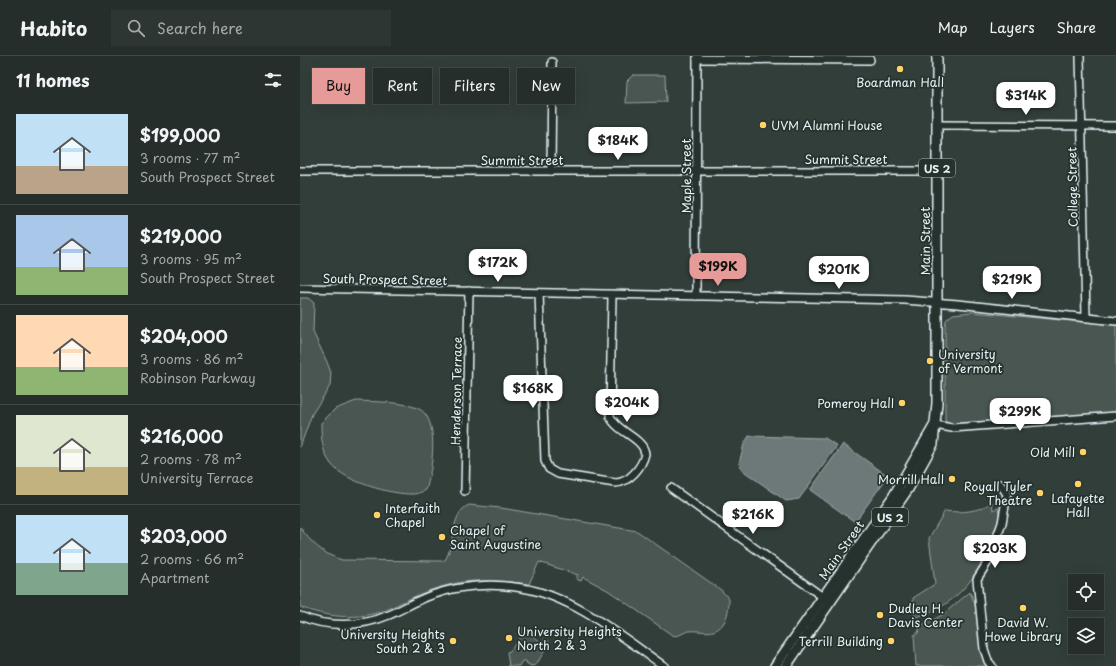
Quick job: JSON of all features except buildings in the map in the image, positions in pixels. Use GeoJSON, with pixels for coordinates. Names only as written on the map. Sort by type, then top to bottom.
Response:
{"type":"FeatureCollection","features":[{"type":"Feature","properties":{"kind":"main road","name":"Main Street"},"geometry":{"type":"LineString","coordinates":[[786,666],[893,497],[935,425],[937,403],[937,56]]}},
{"type":"Feature","properties":{"kind":"main road","name":"Main Street"},"geometry":{"type":"LineString","coordinates":[[775,666],[827,600]]}},
{"type":"Feature","properties":{"kind":"street","name":"College Street"},"geometry":{"type":"LineString","coordinates":[[1080,56],[1086,317]]}},
{"type":"Feature","properties":{"kind":"street"},"geometry":{"type":"LineString","coordinates":[[697,58],[870,60]]}},
{"type":"Feature","properties":{"kind":"street","name":"Maple Street"},"geometry":{"type":"LineString","coordinates":[[696,296],[697,58]]}},
{"type":"Feature","properties":{"kind":"street"},"geometry":{"type":"LineString","coordinates":[[551,171],[552,62]]}},
{"type":"Feature","properties":{"kind":"street"},"geometry":{"type":"LineString","coordinates":[[937,125],[1116,126]]}},
{"type":"Feature","properties":{"kind":"street","name":"Summit Street"},"geometry":{"type":"LineString","coordinates":[[300,171],[937,171]]}},
{"type":"Feature","properties":{"kind":"street","name":"South Prospect Street"},"geometry":{"type":"LineString","coordinates":[[300,288],[937,302],[1116,320]]}},
{"type":"Feature","properties":{"kind":"street","name":"Henderson Terrace"},"geometry":{"type":"LineString","coordinates":[[465,491],[469,292]]}},
{"type":"Feature","properties":{"kind":"street"},"geometry":{"type":"LineString","coordinates":[[539,293],[545,461],[549,469],[558,474],[614,483],[629,479],[645,454],[642,445],[615,425],[609,412],[612,295]]}},
{"type":"Feature","properties":{"kind":"street"},"geometry":{"type":"LineString","coordinates":[[935,425],[952,428],[1116,416]]}},
{"type":"Feature","properties":{"kind":"street"},"geometry":{"type":"LineString","coordinates":[[992,666],[988,661],[984,649],[977,579],[989,560],[1002,523],[1006,494],[1000,484]]}},
{"type":"Feature","properties":{"kind":"street"},"geometry":{"type":"LineString","coordinates":[[671,488],[827,600]]}},
{"type":"Feature","properties":{"kind":"street"},"geometry":{"type":"LineString","coordinates":[[300,616],[326,624],[355,624],[379,619],[422,598],[454,589],[492,586],[522,588],[546,594],[576,606],[664,666]]}},
{"type":"Feature","properties":{"kind":"shaded area"},"geometry":{"type":"Polygon","coordinates":[[[633,75],[665,75],[666,102],[626,103],[627,81],[633,75]]]}},
{"type":"Feature","properties":{"kind":"shaded area"},"geometry":{"type":"Polygon","coordinates":[[[300,298],[308,298],[314,303],[313,332],[331,373],[330,386],[312,414],[300,447],[300,298]]]}},
{"type":"Feature","properties":{"kind":"shaded area"},"geometry":{"type":"Polygon","coordinates":[[[972,312],[1116,325],[1116,413],[948,424],[945,420],[946,320],[953,314],[972,312]]]}},
{"type":"Feature","properties":{"kind":"shaded area"},"geometry":{"type":"Polygon","coordinates":[[[356,401],[403,404],[417,408],[425,413],[432,433],[433,445],[426,490],[414,494],[405,494],[382,490],[358,482],[331,464],[324,449],[321,423],[335,409],[356,401]]]}},
{"type":"Feature","properties":{"kind":"shaded area"},"geometry":{"type":"Polygon","coordinates":[[[749,436],[825,438],[837,446],[799,499],[786,501],[742,470],[739,463],[744,444],[749,436]]]}},
{"type":"Feature","properties":{"kind":"shaded area"},"geometry":{"type":"Polygon","coordinates":[[[843,444],[888,476],[855,522],[810,490],[843,444]]]}},
{"type":"Feature","properties":{"kind":"shaded area"},"geometry":{"type":"Polygon","coordinates":[[[992,502],[993,510],[998,508],[999,514],[1001,513],[990,547],[972,578],[961,592],[947,603],[932,612],[915,617],[913,598],[935,584],[929,538],[945,511],[957,512],[976,510],[992,502]]]}},
{"type":"Feature","properties":{"kind":"shaded area"},"geometry":{"type":"Polygon","coordinates":[[[469,505],[501,508],[637,531],[721,590],[729,599],[726,618],[718,629],[713,631],[690,631],[675,636],[609,591],[583,577],[581,581],[576,579],[578,575],[539,562],[529,584],[468,581],[426,592],[410,598],[387,610],[360,616],[350,617],[330,615],[300,607],[300,527],[308,538],[323,551],[342,560],[441,561],[445,560],[448,554],[459,515],[463,509],[469,505]]]}},
{"type":"Feature","properties":{"kind":"shaded area"},"geometry":{"type":"Polygon","coordinates":[[[970,592],[978,615],[983,655],[986,666],[916,666],[914,635],[918,633],[920,627],[942,615],[970,592]]]}},
{"type":"Feature","properties":{"kind":"shaded area"},"geometry":{"type":"Polygon","coordinates":[[[521,627],[541,642],[545,639],[550,642],[536,665],[530,666],[526,661],[522,661],[519,666],[509,666],[507,652],[510,651],[522,634],[518,631],[521,627]]]}},
{"type":"Feature","properties":{"kind":"place","name":"Boardman Hall"},"geometry":{"type":"Point","coordinates":[900,69]}},
{"type":"Feature","properties":{"kind":"place","name":"UVM Alumni House"},"geometry":{"type":"Point","coordinates":[763,125]}},
{"type":"Feature","properties":{"kind":"place","name":"University of Vermont"},"geometry":{"type":"Point","coordinates":[930,361]}},
{"type":"Feature","properties":{"kind":"place","name":"Pomeroy Hall"},"geometry":{"type":"Point","coordinates":[902,403]}},
{"type":"Feature","properties":{"kind":"place","name":"Old Mill"},"geometry":{"type":"Point","coordinates":[1083,452]}},
{"type":"Feature","properties":{"kind":"place","name":"Morrill Hall"},"geometry":{"type":"Point","coordinates":[952,479]}},
{"type":"Feature","properties":{"kind":"place","name":"Lafayette Hall"},"geometry":{"type":"Point","coordinates":[1078,484]}},
{"type":"Feature","properties":{"kind":"place","name":"Royall Tyler Theatre"},"geometry":{"type":"Point","coordinates":[1040,493]}},
{"type":"Feature","properties":{"kind":"place","name":"Interfaith Chapel"},"geometry":{"type":"Point","coordinates":[377,515]}},
{"type":"Feature","properties":{"kind":"place","name":"Chapel of Saint Augustine"},"geometry":{"type":"Point","coordinates":[442,537]}},
{"type":"Feature","properties":{"kind":"place","name":"David W. Howe Library"},"geometry":{"type":"Point","coordinates":[1023,608]}},
{"type":"Feature","properties":{"kind":"place","name":"Dudley H. Davis Center"},"geometry":{"type":"Point","coordinates":[880,615]}},
{"type":"Feature","properties":{"kind":"place","name":"University Heights North 2 & 3"},"geometry":{"type":"Point","coordinates":[509,638]}},
{"type":"Feature","properties":{"kind":"place","name":"University Heights South 2 & 3"},"geometry":{"type":"Point","coordinates":[453,641]}},
{"type":"Feature","properties":{"kind":"place","name":"Terrill Building"},"geometry":{"type":"Point","coordinates":[891,641]}}]}
